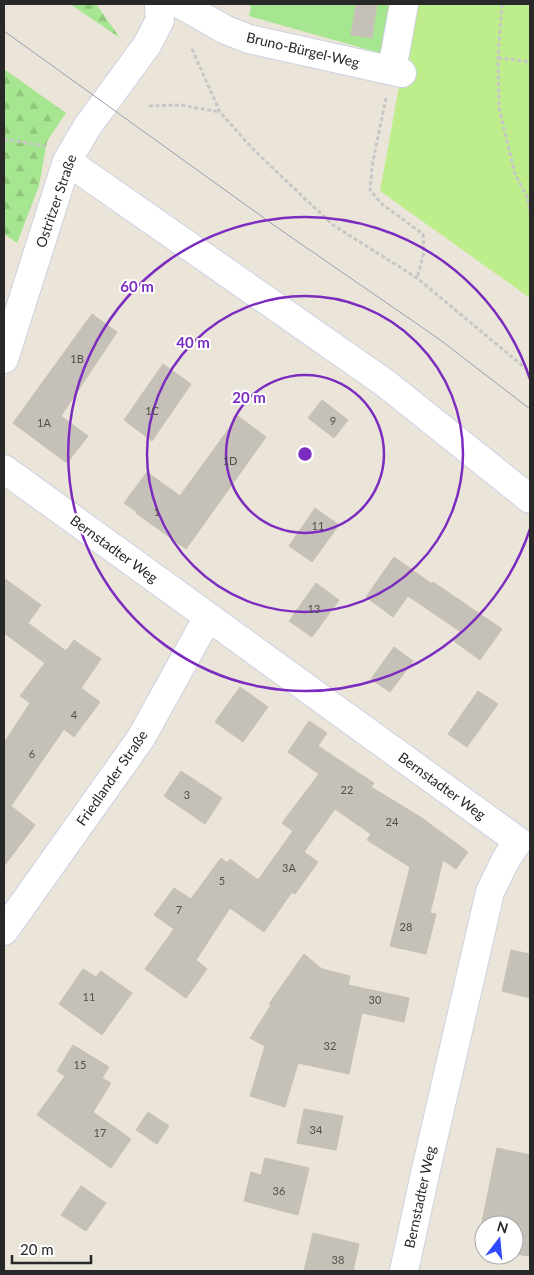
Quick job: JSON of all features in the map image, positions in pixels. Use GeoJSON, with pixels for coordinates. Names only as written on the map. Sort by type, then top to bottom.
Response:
{"type":"FeatureCollection","features":[{"type":"Feature","properties":{"kind":"street","name":"Ostritzer Straße"},"geometry":{"type":"LineString","coordinates":[[4,359],[67,161],[87,127],[147,45],[160,20],[159,4]]}},
{"type":"Feature","properties":{"kind":"street","name":"Bruno-Bürgel-Weg"},"geometry":{"type":"LineString","coordinates":[[180,4],[226,30],[249,39],[397,72]]}},
{"type":"Feature","properties":{"kind":"street"},"geometry":{"type":"LineString","coordinates":[[397,72],[404,4]]}},
{"type":"Feature","properties":{"kind":"street"},"geometry":{"type":"LineString","coordinates":[[67,161],[385,382],[530,499]]}},
{"type":"Feature","properties":{"kind":"street","name":"Bernstadter Weg"},"geometry":{"type":"LineString","coordinates":[[4,469],[518,841],[505,861],[490,892],[404,1271]]}},
{"type":"Feature","properties":{"kind":"street","name":"Friedlander Straße"},"geometry":{"type":"LineString","coordinates":[[4,931],[142,738],[208,617]]}},
{"type":"Feature","properties":{"kind":"path"},"geometry":{"type":"LineString","coordinates":[[502,4],[498,58],[499,108],[515,174],[529,199],[530,213]]}},
{"type":"Feature","properties":{"kind":"path"},"geometry":{"type":"LineString","coordinates":[[192,49],[220,112],[258,154],[333,225],[417,278],[530,372]]}},
{"type":"Feature","properties":{"kind":"path"},"geometry":{"type":"LineString","coordinates":[[498,58],[530,62]]}},
{"type":"Feature","properties":{"kind":"path"},"geometry":{"type":"LineString","coordinates":[[397,72],[372,166],[370,190],[382,204],[423,234],[424,253],[417,278]]}},
{"type":"Feature","properties":{"kind":"path"},"geometry":{"type":"LineString","coordinates":[[149,106],[180,106],[220,112]]}},
{"type":"Feature","properties":{"kind":"path"},"geometry":{"type":"LineString","coordinates":[[4,140],[50,147],[67,161]]}},
{"type":"Feature","properties":{"kind":"green space"},"geometry":{"type":"Polygon","coordinates":[[[70,4],[96,4],[120,38],[70,4]]]}},
{"type":"Feature","properties":{"kind":"green space"},"geometry":{"type":"Polygon","coordinates":[[[248,4],[397,4],[392,35],[380,53],[249,16],[251,7],[248,4]]]}},
{"type":"Feature","properties":{"kind":"green space"},"geometry":{"type":"Polygon","coordinates":[[[414,4],[530,4],[530,298],[380,191],[414,4]]]}},
{"type":"Feature","properties":{"kind":"green space"},"geometry":{"type":"Polygon","coordinates":[[[4,69],[66,113],[47,141],[39,186],[17,243],[4,234],[4,69]]]}},
{"type":"Feature","properties":{"kind":"building"},"geometry":{"type":"Polygon","coordinates":[[[356,4],[377,4],[372,38],[351,35],[356,4]]]}},
{"type":"Feature","properties":{"kind":"building"},"geometry":{"type":"Polygon","coordinates":[[[92,314],[117,332],[61,416],[88,436],[67,463],[13,423],[92,314]]]}},
{"type":"Feature","properties":{"kind":"building"},"geometry":{"type":"Polygon","coordinates":[[[163,364],[191,384],[152,441],[124,420],[163,364]]]}},
{"type":"Feature","properties":{"kind":"building"},"geometry":{"type":"Polygon","coordinates":[[[322,400],[348,420],[334,438],[308,418],[322,400]]]}},
{"type":"Feature","properties":{"kind":"building"},"geometry":{"type":"Polygon","coordinates":[[[238,416],[266,437],[186,549],[124,503],[147,472],[180,496],[238,416]]]}},
{"type":"Feature","properties":{"kind":"building"},"geometry":{"type":"Polygon","coordinates":[[[315,508],[339,525],[312,562],[289,546],[315,508]]]}},
{"type":"Feature","properties":{"kind":"building"},"geometry":{"type":"Polygon","coordinates":[[[394,557],[502,629],[480,660],[454,641],[461,632],[408,596],[393,617],[366,597],[394,557]]]}},
{"type":"Feature","properties":{"kind":"building"},"geometry":{"type":"Polygon","coordinates":[[[4,578],[41,605],[28,623],[66,651],[74,640],[101,659],[81,688],[100,702],[74,737],[64,729],[11,806],[35,825],[4,866],[4,743],[30,703],[20,696],[45,663],[4,633],[4,578]]]}},
{"type":"Feature","properties":{"kind":"building"},"geometry":{"type":"Polygon","coordinates":[[[316,583],[339,600],[312,637],[289,621],[316,583]]]}},
{"type":"Feature","properties":{"kind":"building"},"geometry":{"type":"Polygon","coordinates":[[[394,647],[413,661],[390,692],[371,679],[394,647]]]}},
{"type":"Feature","properties":{"kind":"building"},"geometry":{"type":"Polygon","coordinates":[[[240,687],[268,707],[243,742],[215,722],[240,687]]]}},
{"type":"Feature","properties":{"kind":"building"},"geometry":{"type":"Polygon","coordinates":[[[478,691],[498,704],[467,747],[448,734],[478,691]]]}},
{"type":"Feature","properties":{"kind":"building"},"geometry":{"type":"Polygon","coordinates":[[[309,721],[327,733],[318,746],[374,783],[371,787],[422,818],[468,852],[456,869],[443,860],[430,913],[436,914],[426,954],[390,946],[410,867],[367,840],[371,834],[335,809],[304,852],[318,862],[295,894],[292,892],[264,932],[230,908],[196,960],[207,969],[186,998],[145,969],[174,929],[154,915],[174,888],[191,899],[221,858],[227,863],[230,859],[258,880],[293,831],[282,823],[319,774],[288,752],[309,721]]]}},
{"type":"Feature","properties":{"kind":"building"},"geometry":{"type":"Polygon","coordinates":[[[181,771],[222,798],[205,824],[164,796],[181,771]]]}},
{"type":"Feature","properties":{"kind":"building"},"geometry":{"type":"Polygon","coordinates":[[[511,950],[530,954],[530,998],[502,991],[511,950]]]}},
{"type":"Feature","properties":{"kind":"building"},"geometry":{"type":"Polygon","coordinates":[[[304,954],[322,969],[350,976],[348,985],[409,998],[404,1022],[362,1013],[349,1074],[298,1063],[285,1107],[250,1096],[265,1046],[250,1038],[271,1005],[269,1004],[304,954]]]}},
{"type":"Feature","properties":{"kind":"building"},"geometry":{"type":"Polygon","coordinates":[[[83,969],[96,977],[101,971],[132,993],[102,1035],[59,1004],[83,969]]]}},
{"type":"Feature","properties":{"kind":"building"},"geometry":{"type":"Polygon","coordinates":[[[73,1045],[109,1067],[102,1078],[111,1083],[93,1112],[131,1139],[111,1168],[37,1115],[65,1076],[57,1071],[73,1045]]]}},
{"type":"Feature","properties":{"kind":"building"},"geometry":{"type":"Polygon","coordinates":[[[304,1109],[343,1116],[336,1150],[297,1143],[304,1109]]]}},
{"type":"Feature","properties":{"kind":"building"},"geometry":{"type":"Polygon","coordinates":[[[148,1112],[169,1126],[157,1144],[136,1130],[148,1112]]]}},
{"type":"Feature","properties":{"kind":"building"},"geometry":{"type":"Polygon","coordinates":[[[497,1148],[530,1155],[530,1256],[524,1255],[524,1215],[483,1215],[497,1148]]]}},
{"type":"Feature","properties":{"kind":"building"},"geometry":{"type":"Polygon","coordinates":[[[265,1158],[309,1168],[298,1215],[244,1201],[251,1172],[261,1175],[265,1158]]]}},
{"type":"Feature","properties":{"kind":"building"},"geometry":{"type":"Polygon","coordinates":[[[81,1186],[106,1203],[86,1231],[61,1215],[81,1186]]]}},
{"type":"Feature","properties":{"kind":"building"},"geometry":{"type":"Polygon","coordinates":[[[313,1233],[359,1244],[353,1271],[304,1271],[313,1233]]]}},
{"type":"Feature","properties":{"kind":"tram line"},"geometry":{"type":"LineString","coordinates":[[4,31],[275,226],[439,339],[530,409]]}}]}
